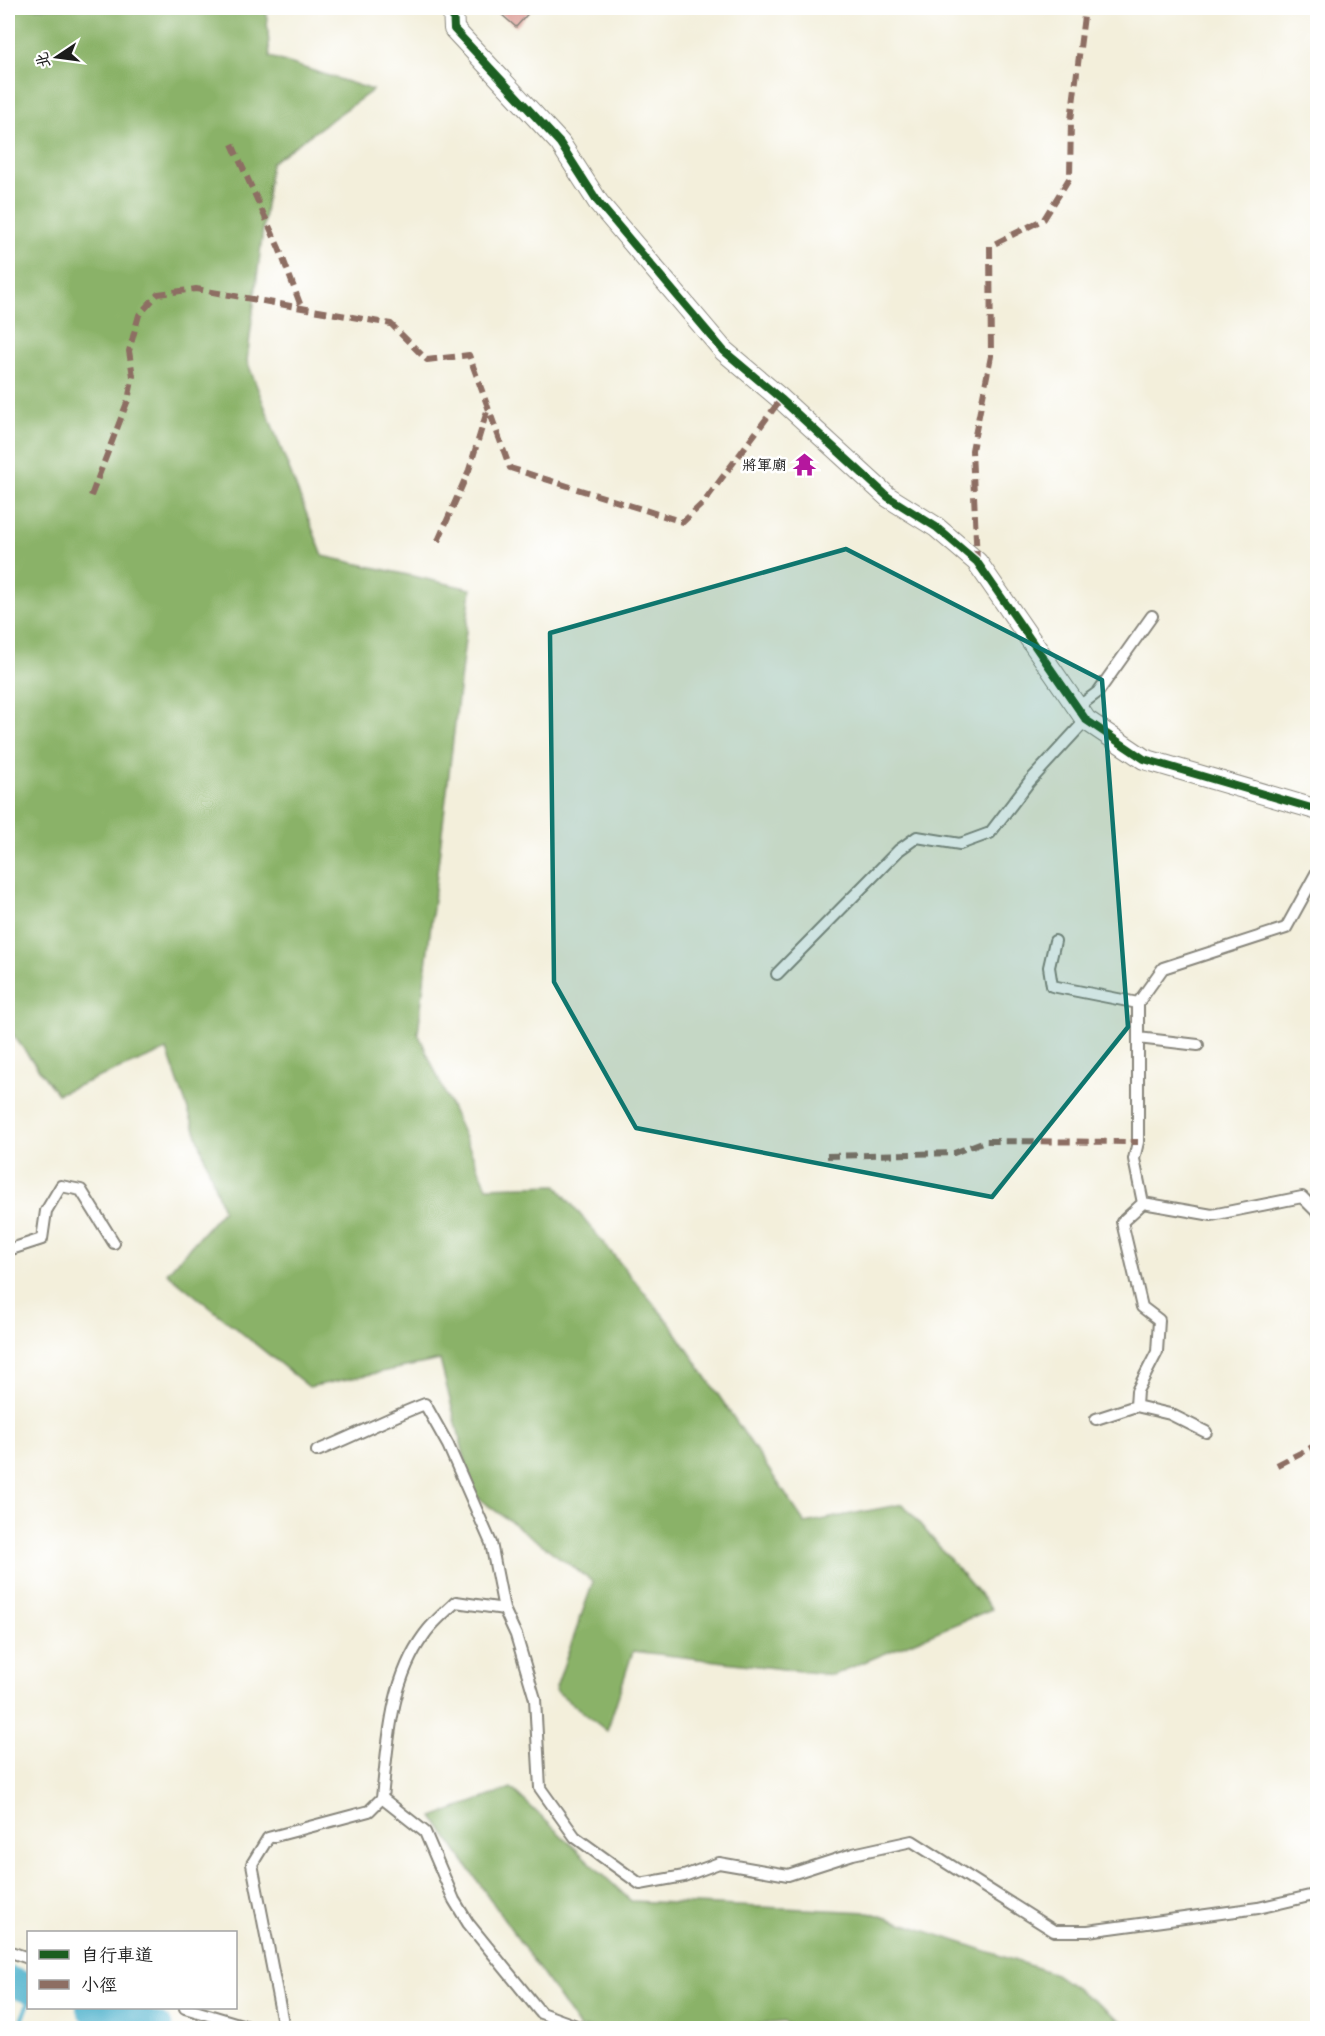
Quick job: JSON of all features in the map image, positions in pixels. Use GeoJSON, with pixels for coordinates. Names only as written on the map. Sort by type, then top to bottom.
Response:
{"type":"FeatureCollection","features":[{"type":"Feature","properties":{"kind":"street"},"geometry":{"type":"LineString","coordinates":[[453,8],[454,28],[561,143],[598,202],[724,351],[781,399],[888,497],[936,527],[977,562],[1082,713],[1144,759],[1317,810]]}},
{"type":"Feature","properties":{"kind":"lane"},"geometry":{"type":"LineString","coordinates":[[777,975],[899,850],[917,837],[960,844],[990,833],[1098,692],[1152,616]]}},
{"type":"Feature","properties":{"kind":"lane"},"geometry":{"type":"LineString","coordinates":[[1143,1203],[1134,1159],[1138,1142],[1138,1003],[1163,968],[1286,928],[1317,870]]}},
{"type":"Feature","properties":{"kind":"lane"},"geometry":{"type":"LineString","coordinates":[[1055,941],[1049,967],[1052,986],[1138,1003]]}},
{"type":"Feature","properties":{"kind":"lane"},"geometry":{"type":"LineString","coordinates":[[1138,1038],[1198,1045]]}},
{"type":"Feature","properties":{"kind":"lane"},"geometry":{"type":"LineString","coordinates":[[8,1250],[42,1239],[46,1211],[60,1186],[81,1190],[114,1243]]}},
{"type":"Feature","properties":{"kind":"lane"},"geometry":{"type":"LineString","coordinates":[[1143,1203],[1212,1215],[1302,1197],[1317,1213]]}},
{"type":"Feature","properties":{"kind":"lane"},"geometry":{"type":"LineString","coordinates":[[1136,1406],[1137,1391],[1157,1352],[1159,1320],[1142,1307],[1122,1222],[1143,1203]]}},
{"type":"Feature","properties":{"kind":"lane"},"geometry":{"type":"LineString","coordinates":[[317,1450],[343,1441],[383,1419],[425,1404],[448,1445],[491,1543],[504,1609],[516,1635],[535,1699],[540,1788],[575,1837],[640,1884],[684,1875],[719,1863],[788,1875],[853,1854],[912,1841],[1054,1931],[1088,1931],[1258,1908],[1317,1894]]}},
{"type":"Feature","properties":{"kind":"lane"},"geometry":{"type":"LineString","coordinates":[[1096,1419],[1136,1406],[1170,1414],[1206,1432]]}},
{"type":"Feature","properties":{"kind":"lane"},"geometry":{"type":"LineString","coordinates":[[284,2028],[252,1864],[268,1838],[369,1811],[382,1798],[389,1736],[403,1669],[424,1634],[456,1602],[504,1609]]}},
{"type":"Feature","properties":{"kind":"lane"},"geometry":{"type":"LineString","coordinates":[[382,1798],[425,1832],[454,1900],[468,1923],[542,2013],[582,2028]]}},
{"type":"Feature","properties":{"kind":"lane"},"geometry":{"type":"LineString","coordinates":[[8,1951],[27,1958]]}},
{"type":"Feature","properties":{"kind":"lane"},"geometry":{"type":"LineString","coordinates":[[191,2009],[252,2028]]}},
{"type":"Feature","properties":{"kind":"highlighted area"},"geometry":{"type":"Polygon","coordinates":[[[846,549],[1102,680],[1128,1027],[992,1197],[636,1128],[554,982],[550,633],[846,549]]]}},
{"type":"Feature","properties":{"kind":"green space"},"geometry":{"type":"Polygon","coordinates":[[[8,8],[266,8],[270,57],[373,90],[271,163],[247,361],[323,556],[471,589],[418,1033],[487,1187],[556,1185],[671,1325],[805,1523],[903,1504],[992,1609],[833,1675],[633,1651],[607,1731],[555,1690],[593,1582],[474,1495],[440,1360],[309,1387],[167,1273],[223,1210],[167,1050],[57,1094],[8,1028],[8,8]]]}},
{"type":"Feature","properties":{"kind":"green space"},"geometry":{"type":"Polygon","coordinates":[[[511,1788],[631,1901],[869,1912],[1055,1974],[1132,2028],[795,2028],[784,2022],[718,2028],[580,2028],[433,1817],[511,1788]]]}},
{"type":"Feature","properties":{"kind":"building"},"geometry":{"type":"Polygon","coordinates":[[[494,8],[533,8],[516,27],[494,8]]]}},
{"type":"Feature","properties":{"kind":"waterway"},"geometry":{"type":"LineString","coordinates":[[8,1981],[27,1988]]}},
{"type":"Feature","properties":{"kind":"waterway"},"geometry":{"type":"LineString","coordinates":[[19,2028],[27,2007]]}},
{"type":"Feature","properties":{"kind":"waterway"},"geometry":{"type":"LineString","coordinates":[[94,2009],[158,2028]]}},
{"type":"Feature","properties":{"kind":"marked path"},"geometry":{"type":"LineString","coordinates":[[977,562],[972,450],[991,356],[990,246],[1044,219],[1070,177],[1071,120],[1085,8]]}},
{"type":"Feature","properties":{"kind":"marked path"},"geometry":{"type":"LineString","coordinates":[[232,144],[279,248],[302,309]]}},
{"type":"Feature","properties":{"kind":"marked path"},"geometry":{"type":"LineString","coordinates":[[91,496],[128,400],[133,376],[129,351],[139,315],[158,294],[196,289],[391,324],[427,360],[469,355],[510,468],[683,522],[704,502],[781,399]]}},
{"type":"Feature","properties":{"kind":"marked path"},"geometry":{"type":"LineString","coordinates":[[438,541],[469,470],[487,411]]}},
{"type":"Feature","properties":{"kind":"marked path"},"geometry":{"type":"LineString","coordinates":[[827,1156],[954,1153],[985,1141],[1138,1142]]}},
{"type":"Feature","properties":{"kind":"marked path"},"geometry":{"type":"LineString","coordinates":[[1277,1465],[1318,1444]]}},
{"type":"Feature","properties":{"kind":"cycle path"},"geometry":{"type":"LineString","coordinates":[[453,8],[454,29],[560,143],[598,202],[724,351],[781,399],[888,497],[936,527],[977,562],[1086,720],[1144,759],[1318,810]]}},
{"type":"Feature","properties":{"kind":"place","name":"將軍廟"},"geometry":{"type":"Point","coordinates":[805,464]}}]}
